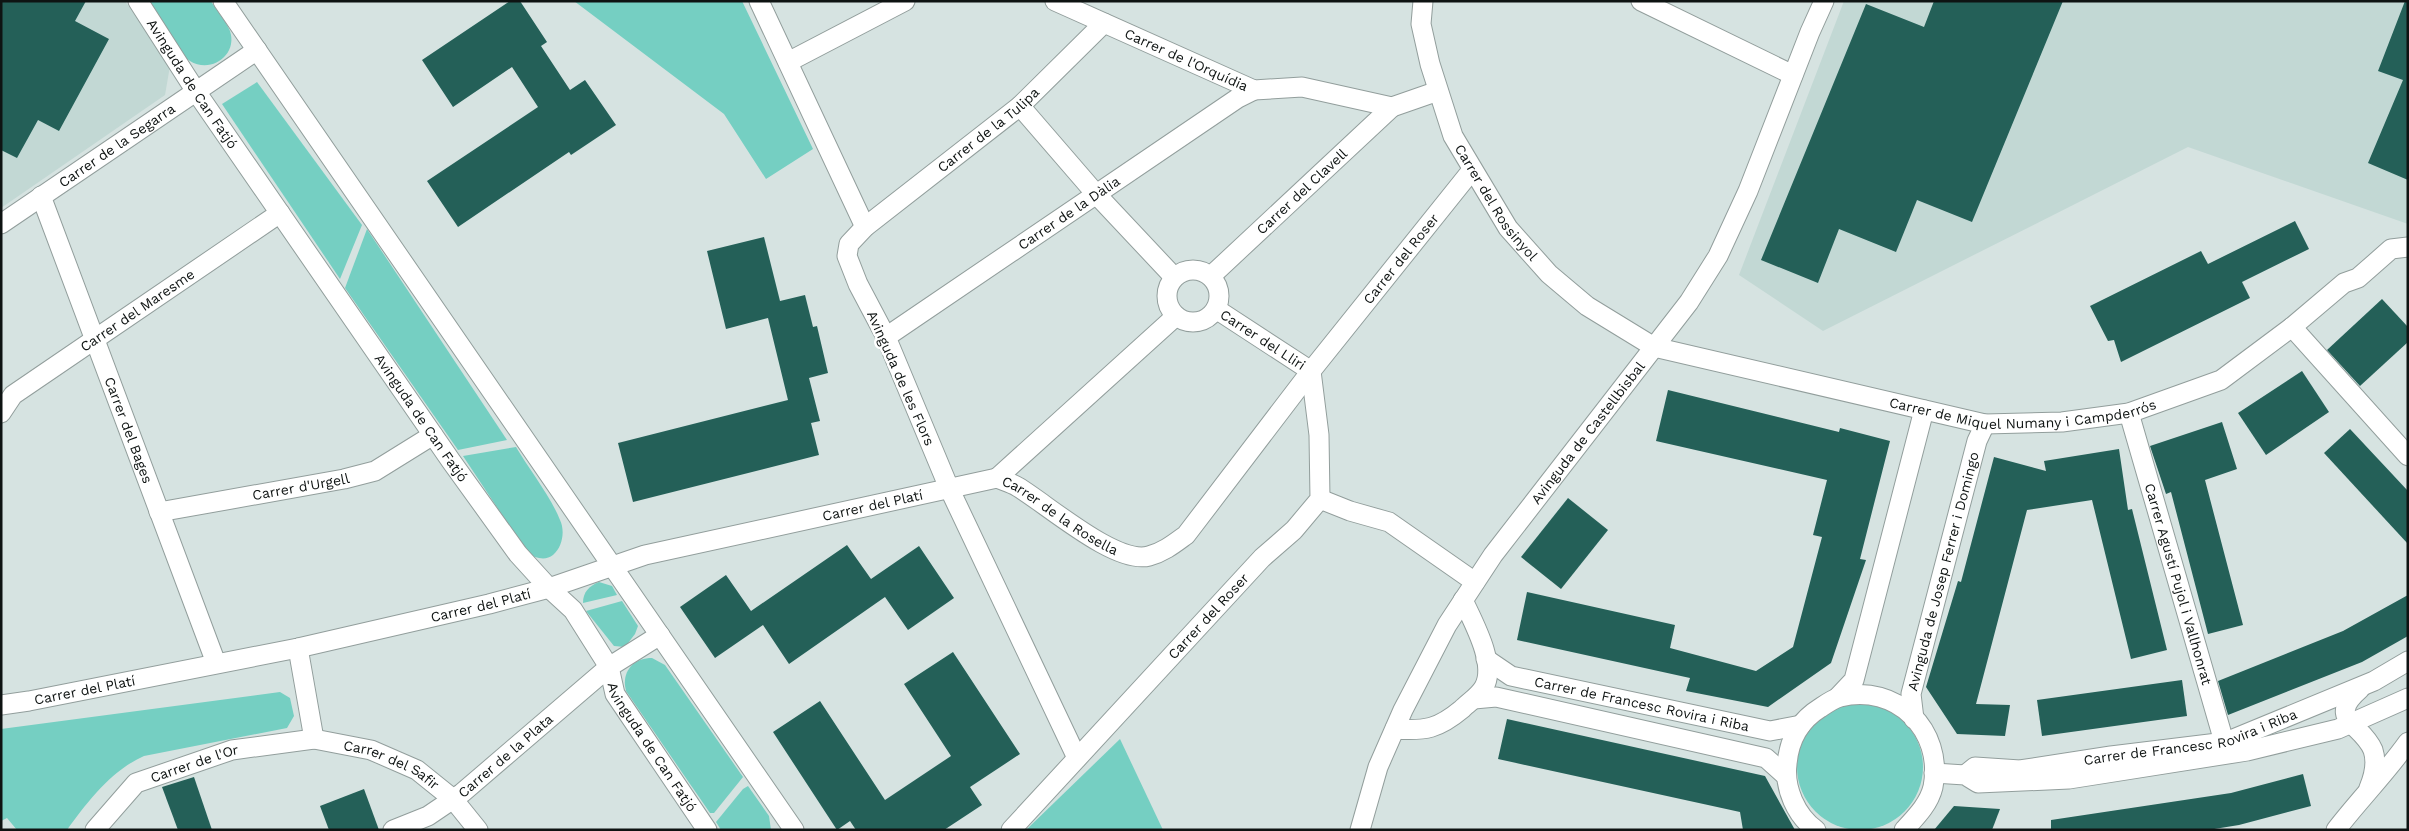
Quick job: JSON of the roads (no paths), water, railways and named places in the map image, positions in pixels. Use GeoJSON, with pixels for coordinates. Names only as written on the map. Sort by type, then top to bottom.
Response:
{"type":"FeatureCollection","features":[{"type":"Feature","properties":{"kind":"street","name":"Avinguda de Can Fatjó"},"geometry":{"type":"LineString","coordinates":[[138,1],[197,92],[433,436],[518,554],[549,588],[573,610],[609,667],[615,694],[707,830]]}},
{"type":"Feature","properties":{"kind":"street"},"geometry":{"type":"LineString","coordinates":[[223,1],[794,830]]}},
{"type":"Feature","properties":{"kind":"street"},"geometry":{"type":"LineString","coordinates":[[759,1],[865,227]]}},
{"type":"Feature","properties":{"kind":"street"},"geometry":{"type":"LineString","coordinates":[[788,62],[904,1]]}},
{"type":"Feature","properties":{"kind":"street","name":"Carrer de l'Orquídia"},"geometry":{"type":"LineString","coordinates":[[1055,1],[1254,90],[1302,87],[1392,107]]}},
{"type":"Feature","properties":{"kind":"street","name":"Carrer del Rossinyol"},"geometry":{"type":"LineString","coordinates":[[1423,1],[1421,24],[1438,91],[1453,136],[1508,228],[1549,274],[1587,306],[1654,348]]}},
{"type":"Feature","properties":{"kind":"street"},"geometry":{"type":"LineString","coordinates":[[1642,1],[1793,75]]}},
{"type":"Feature","properties":{"kind":"street","name":"Avinguda de Castellbisbal"},"geometry":{"type":"LineString","coordinates":[[1809,1],[1810,32]]}},
{"type":"Feature","properties":{"kind":"street","name":"Avinguda de Castellbisbal"},"geometry":{"type":"LineString","coordinates":[[1360,830],[1378,767],[1447,625],[1493,555],[1690,302],[1718,256],[1748,191],[1824,1]]}},
{"type":"Feature","properties":{"kind":"street","name":"Carrer de la Tulipa"},"geometry":{"type":"LineString","coordinates":[[865,227],[1020,106],[1104,24]]}},
{"type":"Feature","properties":{"kind":"street","name":"Carrer de la Segarra"},"geometry":{"type":"LineString","coordinates":[[1,224],[257,50]]}},
{"type":"Feature","properties":{"kind":"street","name":"Carrer de la Dàlia"},"geometry":{"type":"LineString","coordinates":[[886,337],[1238,98],[1254,90]]}},
{"type":"Feature","properties":{"kind":"street"},"geometry":{"type":"LineString","coordinates":[[1392,107],[1438,91]]}},
{"type":"Feature","properties":{"kind":"street"},"geometry":{"type":"LineString","coordinates":[[1020,106],[1096,194],[1174,277]]}},
{"type":"Feature","properties":{"kind":"street","name":"Carrer del Clavell"},"geometry":{"type":"LineString","coordinates":[[1211,276],[1392,107]]}},
{"type":"Feature","properties":{"kind":"street","name":"Carrer del Roser"},"geometry":{"type":"LineString","coordinates":[[1170,547],[1186,535],[1311,371],[1472,170]]}},
{"type":"Feature","properties":{"kind":"street","name":"Carrer del Bages"},"geometry":{"type":"LineString","coordinates":[[41,196],[216,663]]}},
{"type":"Feature","properties":{"kind":"street","name":"Carrer del Maresme"},"geometry":{"type":"LineString","coordinates":[[1,413],[13,394],[95,341],[280,213]]}},
{"type":"Feature","properties":{"kind":"street","name":"Avinguda de les Flors"},"geometry":{"type":"LineString","coordinates":[[865,227],[849,244],[847,256],[858,284],[886,337],[949,488],[1077,758]]}},
{"type":"Feature","properties":{"kind":"street","name":"Carrer de Miquel Numany i Campderrós"},"geometry":{"type":"LineString","coordinates":[[2310,346],[2310,332],[2319,317],[2358,278],[2399,248]]}},
{"type":"Feature","properties":{"kind":"street"},"geometry":{"type":"LineString","coordinates":[[1189,270],[1198,270],[1211,276],[1219,291],[1216,309],[1210,316],[1198,322],[1184,321],[1176,316],[1168,303],[1167,294],[1174,277],[1189,270]]}},
{"type":"Feature","properties":{"kind":"street","name":"Carrer de Miquel Numany i Campderrós"},"geometry":{"type":"LineString","coordinates":[[1654,348],[1985,424],[2062,422],[2129,412],[2221,380],[2292,328],[2344,283],[2358,278]]}},
{"type":"Feature","properties":{"kind":"street","name":"Carrer del Lliri"},"geometry":{"type":"LineString","coordinates":[[1216,309],[1311,371]]}},
{"type":"Feature","properties":{"kind":"street"},"geometry":{"type":"LineString","coordinates":[[997,478],[1176,316]]}},
{"type":"Feature","properties":{"kind":"street"},"geometry":{"type":"LineString","coordinates":[[2292,328],[2408,456]]}},
{"type":"Feature","properties":{"kind":"street"},"geometry":{"type":"LineString","coordinates":[[1311,371],[1319,435],[1320,499],[1350,511],[1388,522],[1475,582]]}},
{"type":"Feature","properties":{"kind":"street"},"geometry":{"type":"LineString","coordinates":[[1812,828],[1799,812],[1788,789],[1786,776],[1788,750],[1793,737],[1808,715],[1838,697],[1854,680],[1924,410]]}},
{"type":"Feature","properties":{"kind":"street","name":"Carrer Agustí Pujol i Vallhonrat"},"geometry":{"type":"LineString","coordinates":[[2129,412],[2227,748]]}},
{"type":"Feature","properties":{"kind":"street","name":"Avinguda de Josep Ferrer i Domingo"},"geometry":{"type":"LineString","coordinates":[[1914,719],[1911,694],[1977,441],[1985,424]]}},
{"type":"Feature","properties":{"kind":"street","name":"Carrer d'Urgell"},"geometry":{"type":"LineString","coordinates":[[159,512],[344,479],[374,471],[433,436]]}},
{"type":"Feature","properties":{"kind":"street","name":"Carrer de la Rosella"},"geometry":{"type":"LineString","coordinates":[[949,488],[997,478],[1017,486],[1100,542],[1124,554],[1148,556],[1170,547]]}},
{"type":"Feature","properties":{"kind":"street","name":"Carrer del Platí"},"geometry":{"type":"LineString","coordinates":[[3,700],[298,648],[549,588],[645,555],[949,488]]}},
{"type":"Feature","properties":{"kind":"street","name":"Carrer del Roser"},"geometry":{"type":"LineString","coordinates":[[1011,830],[1262,558],[1294,530],[1320,499]]}},
{"type":"Feature","properties":{"kind":"street"},"geometry":{"type":"LineString","coordinates":[[1395,729],[1421,731],[1447,721],[1474,699],[1485,686],[1487,668],[1483,642],[1463,600]]}},
{"type":"Feature","properties":{"kind":"street","name":"Carrer de la Plata"},"geometry":{"type":"LineString","coordinates":[[393,830],[428,816],[453,799],[609,667],[660,635]]}},
{"type":"Feature","properties":{"kind":"street"},"geometry":{"type":"LineString","coordinates":[[298,648],[314,739]]}},
{"type":"Feature","properties":{"kind":"street","name":"Carrer de Francesc Rovira i Riba"},"geometry":{"type":"LineString","coordinates":[[1486,659],[1511,676],[1760,729],[1770,731],[1801,725]]}},
{"type":"Feature","properties":{"kind":"street","name":"Carrer de Francesc Rovira i Riba"},"geometry":{"type":"LineString","coordinates":[[2227,748],[2364,685],[2408,661]]}},
{"type":"Feature","properties":{"kind":"street"},"geometry":{"type":"LineString","coordinates":[[2364,685],[2347,700],[2344,712],[2349,724],[2361,734],[2373,750],[2375,774],[2369,788]]}},
{"type":"Feature","properties":{"kind":"street"},"geometry":{"type":"LineString","coordinates":[[1838,697],[1864,694],[1882,697],[1905,708],[1928,735],[1934,773],[1933,788],[1922,812],[1904,830]]}},
{"type":"Feature","properties":{"kind":"street","name":"Carrer de Francesc Rovira i Riba"},"geometry":{"type":"LineString","coordinates":[[1474,699],[1496,697],[1766,758],[1786,776]]}},
{"type":"Feature","properties":{"kind":"street","name":"Carrer de Francesc Rovira i Riba"},"geometry":{"type":"LineString","coordinates":[[1934,773],[1966,775],[1978,783],[2069,779],[2227,748],[2338,729],[2408,698]]}},
{"type":"Feature","properties":{"kind":"street","name":"Carrer del Safir"},"geometry":{"type":"LineString","coordinates":[[314,739],[371,750],[417,770],[453,799],[478,830]]}},
{"type":"Feature","properties":{"kind":"street","name":"Carrer de l'Or"},"geometry":{"type":"LineString","coordinates":[[95,830],[136,783],[232,750],[314,739]]}},
{"type":"Feature","properties":{"kind":"street"},"geometry":{"type":"LineString","coordinates":[[2336,830],[2369,788],[2387,772],[2408,742]]}}]}
